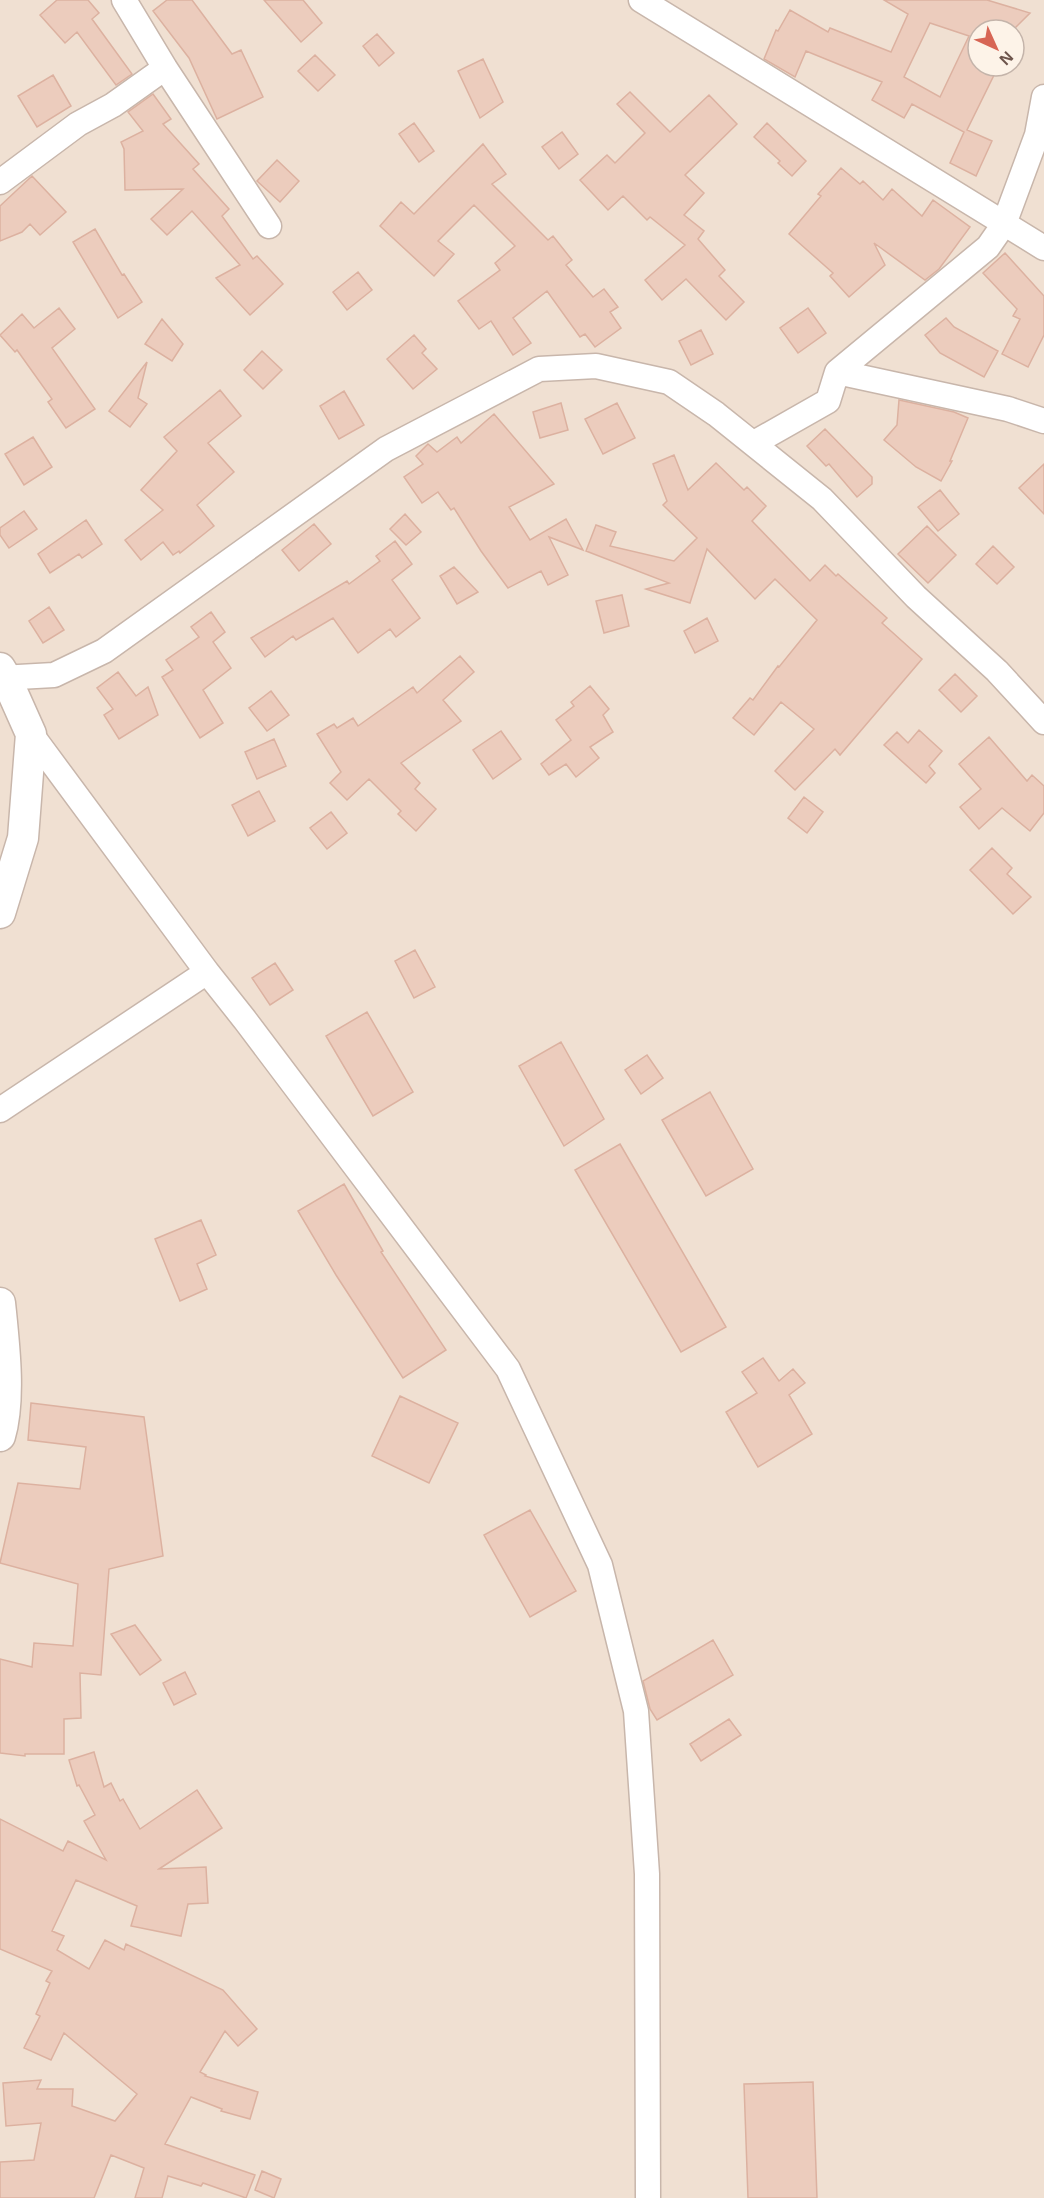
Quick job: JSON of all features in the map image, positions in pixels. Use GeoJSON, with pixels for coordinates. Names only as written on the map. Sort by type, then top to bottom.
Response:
{"type":"FeatureCollection","features":[{"type":"Feature","properties":{"kind":"street"},"geometry":{"type":"LineString","coordinates":[[124,0],[165,68],[269,226]]}},
{"type":"Feature","properties":{"kind":"street"},"geometry":{"type":"LineString","coordinates":[[641,0],[1044,248]]}},
{"type":"Feature","properties":{"kind":"street"},"geometry":{"type":"LineString","coordinates":[[0,182],[78,124],[113,105],[165,68]]}},
{"type":"Feature","properties":{"kind":"street"},"geometry":{"type":"LineString","coordinates":[[754,443],[828,400],[837,372],[988,247],[1004,224],[1037,135],[1044,97]]}},
{"type":"Feature","properties":{"kind":"street"},"geometry":{"type":"LineString","coordinates":[[648,2198],[647,1874],[636,1711],[600,1565],[508,1369],[207,972],[31,734],[2,675],[54,675],[104,651],[387,449],[539,369],[596,366],[669,382],[754,443],[822,499],[916,597],[997,671],[1044,722]]}},
{"type":"Feature","properties":{"kind":"street"},"geometry":{"type":"LineString","coordinates":[[837,372],[1008,409],[1044,421]]}},
{"type":"Feature","properties":{"kind":"street"},"geometry":{"type":"LineString","coordinates":[[0,913],[23,838],[31,734]]}},
{"type":"Feature","properties":{"kind":"street"},"geometry":{"type":"LineString","coordinates":[[0,1110],[207,972]]}},
{"type":"Feature","properties":{"kind":"street"},"geometry":{"type":"LineString","coordinates":[[0,1303],[4,1344],[5,1420],[0,1436]]}},
{"type":"Feature","properties":{"kind":"shaded area"},"geometry":{"type":"Polygon","coordinates":[[[0,0],[1044,0],[1044,2198],[0,2198],[0,0]]]}},
{"type":"Feature","properties":{"kind":"building"},"geometry":{"type":"Polygon","coordinates":[[[57,0],[88,0],[99,13],[92,19],[132,74],[116,85],[77,32],[65,43],[40,15],[57,0]]]}},
{"type":"Feature","properties":{"kind":"building"},"geometry":{"type":"Polygon","coordinates":[[[167,0],[192,0],[232,54],[241,50],[263,97],[217,119],[189,58],[153,11],[167,0]]]}},
{"type":"Feature","properties":{"kind":"building"},"geometry":{"type":"Polygon","coordinates":[[[264,0],[303,0],[322,23],[301,42],[264,0]]]}},
{"type":"Feature","properties":{"kind":"building"},"geometry":{"type":"Polygon","coordinates":[[[884,0],[987,0],[1030,13],[1025,18],[966,18],[966,35],[930,23],[904,77],[940,97],[966,42],[966,78],[993,78],[967,130],[992,141],[976,176],[950,163],[964,132],[912,104],[904,118],[872,100],[882,82],[806,51],[795,77],[764,59],[776,30],[778,31],[790,10],[828,32],[830,28],[891,52],[908,14],[884,0]]]}},
{"type":"Feature","properties":{"kind":"building"},"geometry":{"type":"Polygon","coordinates":[[[377,34],[394,53],[379,66],[363,46],[377,34]]]}},
{"type":"Feature","properties":{"kind":"building"},"geometry":{"type":"Polygon","coordinates":[[[315,55],[335,75],[318,91],[298,71],[315,55]]]}},
{"type":"Feature","properties":{"kind":"building"},"geometry":{"type":"Polygon","coordinates":[[[483,59],[503,102],[480,118],[458,71],[483,59]]]}},
{"type":"Feature","properties":{"kind":"building"},"geometry":{"type":"Polygon","coordinates":[[[53,75],[71,106],[37,127],[18,96],[53,75]]]}},
{"type":"Feature","properties":{"kind":"building"},"geometry":{"type":"Polygon","coordinates":[[[630,92],[670,132],[709,95],[737,124],[685,175],[704,193],[684,215],[704,231],[698,239],[725,270],[719,276],[744,302],[726,320],[686,279],[662,300],[645,280],[685,245],[650,217],[647,220],[623,196],[608,210],[580,180],[607,155],[615,163],[645,133],[617,104],[630,92]]]}},
{"type":"Feature","properties":{"kind":"building"},"geometry":{"type":"Polygon","coordinates":[[[153,94],[171,119],[163,124],[199,164],[193,169],[229,209],[222,216],[253,259],[257,256],[283,284],[250,315],[216,278],[240,265],[192,211],[167,235],[151,219],[183,189],[125,190],[124,149],[121,142],[143,131],[128,112],[153,94]]]}},
{"type":"Feature","properties":{"kind":"building"},"geometry":{"type":"Polygon","coordinates":[[[414,123],[434,151],[419,162],[399,134],[414,123]]]}},
{"type":"Feature","properties":{"kind":"building"},"geometry":{"type":"Polygon","coordinates":[[[767,123],[806,161],[792,176],[778,163],[780,161],[754,137],[767,123]]]}},
{"type":"Feature","properties":{"kind":"building"},"geometry":{"type":"Polygon","coordinates":[[[562,132],[578,154],[559,169],[542,147],[562,132]]]}},
{"type":"Feature","properties":{"kind":"building"},"geometry":{"type":"Polygon","coordinates":[[[483,144],[506,174],[492,184],[548,240],[553,236],[572,260],[566,265],[593,297],[604,289],[618,307],[610,312],[621,328],[595,347],[585,334],[580,337],[547,291],[513,318],[531,343],[513,355],[491,321],[479,329],[458,301],[500,270],[495,263],[515,246],[474,205],[438,241],[454,254],[434,276],[380,226],[401,202],[414,214],[483,144]]]}},
{"type":"Feature","properties":{"kind":"building"},"geometry":{"type":"Polygon","coordinates":[[[277,160],[299,181],[280,202],[257,181],[277,160]]]}},
{"type":"Feature","properties":{"kind":"building"},"geometry":{"type":"Polygon","coordinates":[[[841,168],[860,184],[863,181],[883,200],[892,189],[922,216],[933,200],[970,227],[939,269],[925,280],[874,243],[885,265],[849,297],[830,276],[833,273],[789,234],[821,196],[818,194],[841,168]]]}},
{"type":"Feature","properties":{"kind":"building"},"geometry":{"type":"Polygon","coordinates":[[[32,176],[66,212],[40,235],[30,224],[22,232],[0,241],[0,206],[32,176]]]}},
{"type":"Feature","properties":{"kind":"building"},"geometry":{"type":"Polygon","coordinates":[[[95,229],[122,275],[124,274],[142,302],[118,318],[73,242],[95,229]]]}},
{"type":"Feature","properties":{"kind":"building"},"geometry":{"type":"Polygon","coordinates":[[[1005,253],[1044,296],[1044,335],[1028,367],[1002,354],[1020,319],[1013,316],[1017,309],[983,273],[1005,253]]]}},
{"type":"Feature","properties":{"kind":"building"},"geometry":{"type":"Polygon","coordinates":[[[358,272],[372,290],[347,310],[333,292],[358,272]]]}},
{"type":"Feature","properties":{"kind":"building"},"geometry":{"type":"Polygon","coordinates":[[[59,308],[75,329],[52,348],[95,409],[66,428],[48,402],[52,399],[17,350],[15,352],[0,335],[22,314],[34,328],[59,308]]]}},
{"type":"Feature","properties":{"kind":"building"},"geometry":{"type":"Polygon","coordinates":[[[808,308],[826,333],[798,353],[780,328],[808,308]]]}},
{"type":"Feature","properties":{"kind":"building"},"geometry":{"type":"Polygon","coordinates":[[[946,318],[954,327],[998,351],[984,377],[940,353],[925,335],[946,318]]]}},
{"type":"Feature","properties":{"kind":"building"},"geometry":{"type":"Polygon","coordinates":[[[162,319],[183,344],[172,361],[145,344],[162,319]]]}},
{"type":"Feature","properties":{"kind":"building"},"geometry":{"type":"Polygon","coordinates":[[[701,330],[713,354],[691,365],[679,341],[701,330]]]}},
{"type":"Feature","properties":{"kind":"building"},"geometry":{"type":"Polygon","coordinates":[[[414,335],[426,349],[422,353],[437,369],[413,389],[387,359],[414,335]]]}},
{"type":"Feature","properties":{"kind":"building"},"geometry":{"type":"Polygon","coordinates":[[[262,351],[282,370],[263,389],[244,370],[262,351]]]}},
{"type":"Feature","properties":{"kind":"building"},"geometry":{"type":"Polygon","coordinates":[[[147,362],[138,398],[147,404],[130,427],[109,411],[147,362]]]}},
{"type":"Feature","properties":{"kind":"building"},"geometry":{"type":"Polygon","coordinates":[[[220,390],[241,416],[208,443],[234,472],[197,505],[214,526],[180,553],[179,551],[173,555],[163,542],[141,560],[125,540],[163,510],[141,490],[177,451],[164,437],[220,390]]]}},
{"type":"Feature","properties":{"kind":"building"},"geometry":{"type":"Polygon","coordinates":[[[344,391],[364,425],[339,439],[320,406],[344,391]]]}},
{"type":"Feature","properties":{"kind":"building"},"geometry":{"type":"Polygon","coordinates":[[[899,400],[954,412],[968,418],[950,461],[952,461],[941,481],[916,467],[884,440],[897,425],[899,400]]]}},
{"type":"Feature","properties":{"kind":"building"},"geometry":{"type":"Polygon","coordinates":[[[561,403],[568,430],[540,438],[533,412],[561,403]]]}},
{"type":"Feature","properties":{"kind":"building"},"geometry":{"type":"Polygon","coordinates":[[[617,403],[635,438],[603,454],[585,419],[617,403]]]}},
{"type":"Feature","properties":{"kind":"building"},"geometry":{"type":"Polygon","coordinates":[[[494,414],[554,484],[509,507],[530,540],[566,519],[583,550],[549,537],[568,575],[548,585],[541,571],[508,588],[454,508],[451,510],[438,492],[422,503],[404,477],[423,464],[416,456],[428,444],[437,452],[457,437],[461,443],[494,414]]]}},
{"type":"Feature","properties":{"kind":"building"},"geometry":{"type":"Polygon","coordinates":[[[825,429],[872,477],[872,484],[857,497],[829,464],[826,466],[807,446],[825,429]]]}},
{"type":"Feature","properties":{"kind":"building"},"geometry":{"type":"Polygon","coordinates":[[[33,437],[52,467],[24,485],[5,454],[33,437]]]}},
{"type":"Feature","properties":{"kind":"building"},"geometry":{"type":"Polygon","coordinates":[[[674,455],[688,490],[716,463],[744,490],[747,487],[766,506],[752,521],[810,581],[825,565],[836,576],[838,574],[887,618],[882,623],[922,659],[840,755],[835,749],[795,790],[775,771],[814,729],[781,702],[754,735],[733,718],[750,698],[753,700],[817,620],[775,579],[755,599],[707,549],[690,603],[646,589],[669,583],[586,551],[596,525],[616,532],[610,546],[674,561],[697,538],[663,505],[667,501],[653,464],[674,455]]]}},
{"type":"Feature","properties":{"kind":"building"},"geometry":{"type":"Polygon","coordinates":[[[1044,464],[1044,514],[1019,488],[1044,464]]]}},
{"type":"Feature","properties":{"kind":"building"},"geometry":{"type":"Polygon","coordinates":[[[940,490],[959,514],[938,531],[918,507],[940,490]]]}},
{"type":"Feature","properties":{"kind":"building"},"geometry":{"type":"Polygon","coordinates":[[[24,511],[37,529],[9,548],[0,535],[0,528],[24,511]]]}},
{"type":"Feature","properties":{"kind":"building"},"geometry":{"type":"Polygon","coordinates":[[[405,514],[421,532],[406,545],[390,529],[405,514]]]}},
{"type":"Feature","properties":{"kind":"building"},"geometry":{"type":"Polygon","coordinates":[[[86,520],[102,544],[82,558],[79,554],[50,573],[38,554],[86,520]]]}},
{"type":"Feature","properties":{"kind":"building"},"geometry":{"type":"Polygon","coordinates":[[[314,524],[331,544],[299,571],[282,550],[314,524]]]}},
{"type":"Feature","properties":{"kind":"building"},"geometry":{"type":"Polygon","coordinates":[[[927,526],[956,555],[928,583],[898,554],[927,526]]]}},
{"type":"Feature","properties":{"kind":"building"},"geometry":{"type":"Polygon","coordinates":[[[395,541],[412,564],[392,580],[420,618],[396,637],[390,629],[358,653],[333,618],[296,640],[293,636],[265,657],[251,638],[347,581],[349,584],[380,561],[376,556],[395,541]]]}},
{"type":"Feature","properties":{"kind":"building"},"geometry":{"type":"Polygon","coordinates":[[[993,546],[1014,567],[997,584],[976,564],[993,546]]]}},
{"type":"Feature","properties":{"kind":"building"},"geometry":{"type":"Polygon","coordinates":[[[454,567],[478,592],[457,604],[440,576],[454,567]]]}},
{"type":"Feature","properties":{"kind":"building"},"geometry":{"type":"Polygon","coordinates":[[[622,595],[629,626],[604,633],[596,601],[622,595]]]}},
{"type":"Feature","properties":{"kind":"building"},"geometry":{"type":"Polygon","coordinates":[[[49,607],[64,630],[43,643],[29,621],[49,607]]]}},
{"type":"Feature","properties":{"kind":"building"},"geometry":{"type":"Polygon","coordinates":[[[211,612],[225,632],[213,642],[231,668],[203,690],[223,723],[200,738],[162,677],[173,670],[166,660],[199,637],[191,627],[211,612]]]}},
{"type":"Feature","properties":{"kind":"building"},"geometry":{"type":"Polygon","coordinates":[[[707,618],[718,641],[695,653],[684,631],[707,618]]]}},
{"type":"Feature","properties":{"kind":"building"},"geometry":{"type":"Polygon","coordinates":[[[460,656],[474,672],[443,700],[461,721],[401,763],[420,783],[415,789],[436,809],[416,831],[398,814],[401,811],[369,779],[347,800],[330,783],[341,772],[317,734],[334,724],[337,728],[353,718],[358,726],[413,687],[417,693],[460,656]]]}},
{"type":"Feature","properties":{"kind":"building"},"geometry":{"type":"Polygon","coordinates":[[[118,672],[136,696],[148,687],[158,715],[119,739],[104,715],[113,709],[97,688],[118,672]]]}},
{"type":"Feature","properties":{"kind":"building"},"geometry":{"type":"Polygon","coordinates":[[[955,674],[977,696],[961,712],[939,690],[955,674]]]}},
{"type":"Feature","properties":{"kind":"building"},"geometry":{"type":"Polygon","coordinates":[[[590,686],[609,709],[603,715],[613,732],[590,747],[599,758],[576,777],[566,764],[549,775],[541,764],[571,740],[556,720],[574,706],[571,702],[590,686]]]}},
{"type":"Feature","properties":{"kind":"building"},"geometry":{"type":"Polygon","coordinates":[[[271,691],[289,715],[267,731],[249,708],[271,691]]]}},
{"type":"Feature","properties":{"kind":"building"},"geometry":{"type":"Polygon","coordinates":[[[919,730],[942,751],[929,766],[935,773],[926,783],[884,745],[897,732],[908,743],[919,730]]]}},
{"type":"Feature","properties":{"kind":"building"},"geometry":{"type":"Polygon","coordinates":[[[501,731],[521,759],[493,779],[473,750],[501,731]]]}},
{"type":"Feature","properties":{"kind":"building"},"geometry":{"type":"Polygon","coordinates":[[[989,737],[1027,781],[1032,775],[1044,786],[1044,813],[1030,831],[1002,808],[979,829],[960,807],[981,789],[959,764],[989,737]]]}},
{"type":"Feature","properties":{"kind":"building"},"geometry":{"type":"Polygon","coordinates":[[[274,739],[286,766],[257,779],[245,752],[274,739]]]}},
{"type":"Feature","properties":{"kind":"building"},"geometry":{"type":"Polygon","coordinates":[[[259,791],[275,821],[248,836],[232,805],[259,791]]]}},
{"type":"Feature","properties":{"kind":"building"},"geometry":{"type":"Polygon","coordinates":[[[804,797],[823,812],[807,833],[788,818],[804,797]]]}},
{"type":"Feature","properties":{"kind":"building"},"geometry":{"type":"Polygon","coordinates":[[[331,812],[347,833],[327,849],[310,828],[331,812]]]}},
{"type":"Feature","properties":{"kind":"building"},"geometry":{"type":"Polygon","coordinates":[[[992,848],[1012,868],[1007,874],[1031,897],[1013,914],[970,870],[992,848]]]}},
{"type":"Feature","properties":{"kind":"building"},"geometry":{"type":"Polygon","coordinates":[[[415,950],[435,987],[414,998],[395,961],[415,950]]]}},
{"type":"Feature","properties":{"kind":"building"},"geometry":{"type":"Polygon","coordinates":[[[275,963],[293,990],[270,1005],[252,978],[275,963]]]}},
{"type":"Feature","properties":{"kind":"building"},"geometry":{"type":"Polygon","coordinates":[[[367,1012],[413,1092],[373,1116],[326,1036],[367,1012]]]}},
{"type":"Feature","properties":{"kind":"building"},"geometry":{"type":"Polygon","coordinates":[[[561,1042],[604,1119],[564,1146],[519,1066],[561,1042]]]}},
{"type":"Feature","properties":{"kind":"building"},"geometry":{"type":"Polygon","coordinates":[[[647,1055],[663,1078],[641,1094],[625,1070],[647,1055]]]}},
{"type":"Feature","properties":{"kind":"building"},"geometry":{"type":"Polygon","coordinates":[[[710,1092],[753,1169],[706,1196],[662,1120],[710,1092]]]}},
{"type":"Feature","properties":{"kind":"building"},"geometry":{"type":"Polygon","coordinates":[[[620,1144],[726,1327],[681,1352],[575,1170],[620,1144]]]}},
{"type":"Feature","properties":{"kind":"building"},"geometry":{"type":"Polygon","coordinates":[[[344,1184],[383,1251],[381,1252],[446,1350],[403,1378],[336,1275],[298,1211],[344,1184]]]}},
{"type":"Feature","properties":{"kind":"building"},"geometry":{"type":"Polygon","coordinates":[[[201,1220],[216,1255],[197,1264],[207,1289],[180,1301],[155,1239],[201,1220]]]}},
{"type":"Feature","properties":{"kind":"building"},"geometry":{"type":"Polygon","coordinates":[[[763,1358],[779,1381],[793,1369],[805,1383],[789,1395],[812,1434],[758,1467],[726,1412],[757,1393],[742,1372],[763,1358]]]}},
{"type":"Feature","properties":{"kind":"building"},"geometry":{"type":"Polygon","coordinates":[[[400,1396],[458,1423],[429,1483],[372,1456],[400,1396]]]}},
{"type":"Feature","properties":{"kind":"building"},"geometry":{"type":"Polygon","coordinates":[[[31,1403],[144,1417],[163,1556],[109,1569],[101,1675],[80,1673],[81,1718],[64,1719],[64,1754],[25,1754],[25,1756],[0,1753],[0,1659],[32,1667],[34,1643],[73,1646],[78,1584],[0,1563],[18,1483],[80,1489],[86,1447],[28,1440],[31,1403]]]}},
{"type":"Feature","properties":{"kind":"building"},"geometry":{"type":"Polygon","coordinates":[[[530,1510],[576,1591],[530,1617],[484,1535],[530,1510]]]}},
{"type":"Feature","properties":{"kind":"building"},"geometry":{"type":"Polygon","coordinates":[[[135,1625],[161,1660],[140,1675],[111,1634],[135,1625]]]}},
{"type":"Feature","properties":{"kind":"building"},"geometry":{"type":"Polygon","coordinates":[[[713,1640],[733,1675],[657,1720],[650,1709],[643,1681],[713,1640]]]}},
{"type":"Feature","properties":{"kind":"building"},"geometry":{"type":"Polygon","coordinates":[[[185,1672],[196,1694],[174,1705],[163,1683],[185,1672]]]}},
{"type":"Feature","properties":{"kind":"building"},"geometry":{"type":"Polygon","coordinates":[[[729,1719],[741,1735],[701,1761],[690,1744],[729,1719]]]}},
{"type":"Feature","properties":{"kind":"building"},"geometry":{"type":"Polygon","coordinates":[[[94,1752],[104,1787],[111,1783],[120,1801],[123,1799],[140,1829],[197,1790],[222,1828],[159,1869],[206,1867],[208,1903],[188,1904],[181,1936],[131,1926],[137,1906],[76,1880],[52,1931],[64,1936],[57,1950],[89,1969],[105,1940],[124,1950],[126,1944],[223,1990],[257,2029],[238,2046],[225,2031],[200,2072],[205,2076],[258,2092],[250,2119],[221,2111],[222,2109],[191,2097],[165,2144],[255,2175],[246,2198],[203,2183],[201,2186],[168,2176],[162,2198],[135,2198],[144,2168],[111,2155],[94,2198],[0,2198],[0,2162],[34,2160],[41,2123],[6,2126],[3,2083],[41,2080],[37,2089],[73,2089],[72,2106],[115,2121],[137,2094],[64,2033],[51,2060],[24,2048],[40,2016],[36,2014],[50,1983],[46,1981],[52,1971],[0,1949],[0,1819],[63,1851],[68,1841],[106,1860],[84,1821],[95,1815],[79,1785],[77,1786],[69,1760],[94,1752]]]}},
{"type":"Feature","properties":{"kind":"building"},"geometry":{"type":"Polygon","coordinates":[[[813,2082],[817,2198],[748,2198],[744,2084],[813,2082]]]}},
{"type":"Feature","properties":{"kind":"building"},"geometry":{"type":"Polygon","coordinates":[[[262,2171],[281,2179],[274,2198],[255,2190],[262,2171]]]}}]}
